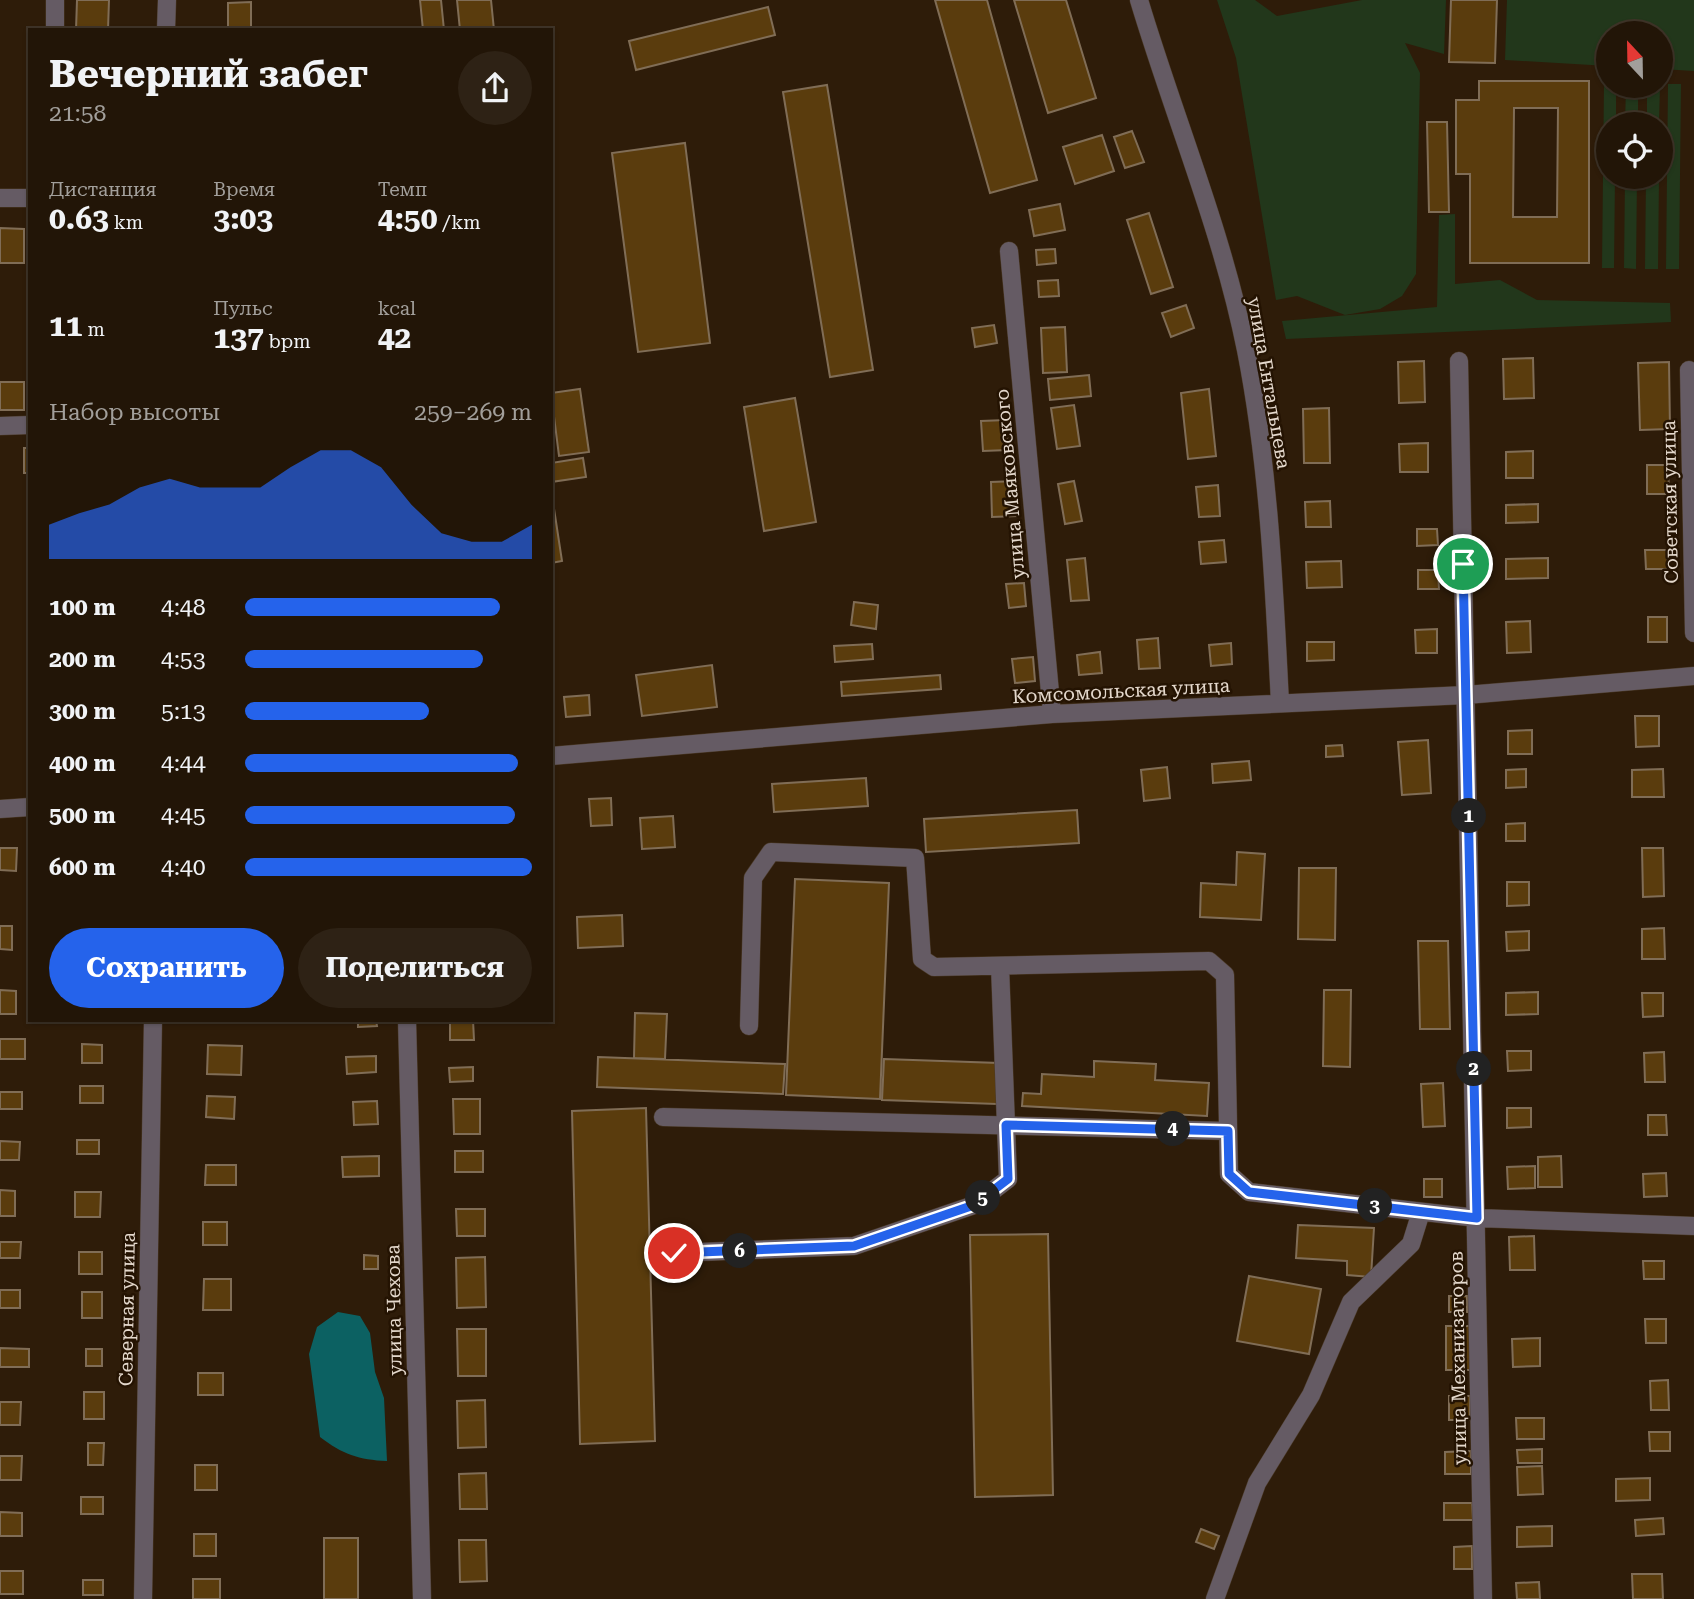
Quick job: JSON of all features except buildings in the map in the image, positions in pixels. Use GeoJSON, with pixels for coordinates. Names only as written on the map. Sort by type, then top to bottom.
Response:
{"type":"FeatureCollection","features":[{"type":"Feature","properties":{"kind":"street"},"geometry":{"type":"LineString","coordinates":[[55,0],[55,28]]}},
{"type":"Feature","properties":{"kind":"street"},"geometry":{"type":"LineString","coordinates":[[166,28],[167,0]]}},
{"type":"Feature","properties":{"kind":"street","name":"улица Ентальцева"},"geometry":{"type":"LineString","coordinates":[[1139,0],[1220,245],[1246,350],[1270,505],[1280,704]]}},
{"type":"Feature","properties":{"kind":"street"},"geometry":{"type":"LineString","coordinates":[[0,198],[28,198]]}},
{"type":"Feature","properties":{"kind":"street","name":"улица Маяковского"},"geometry":{"type":"LineString","coordinates":[[1009,251],[1052,714]]}},
{"type":"Feature","properties":{"kind":"street","name":"улица Механизаторов"},"geometry":{"type":"LineString","coordinates":[[1459,360],[1483,1599]]}},
{"type":"Feature","properties":{"kind":"street","name":"Советская улица"},"geometry":{"type":"LineString","coordinates":[[1689,370],[1694,633]]}},
{"type":"Feature","properties":{"kind":"street"},"geometry":{"type":"LineString","coordinates":[[0,426],[28,425]]}},
{"type":"Feature","properties":{"kind":"street","name":"Комсомольская улица"},"geometry":{"type":"LineString","coordinates":[[553,755],[1052,714],[1466,695],[1694,676]]}},
{"type":"Feature","properties":{"kind":"street"},"geometry":{"type":"LineString","coordinates":[[0,809],[28,807]]}},
{"type":"Feature","properties":{"kind":"street"},"geometry":{"type":"LineString","coordinates":[[749,1026],[753,878],[771,852],[915,858],[922,959],[934,967],[1209,961],[1225,975],[1229,1174],[1249,1192],[1477,1218],[1694,1226]]}},
{"type":"Feature","properties":{"kind":"street"},"geometry":{"type":"LineString","coordinates":[[674,1253],[854,1246],[974,1205],[1008,1179],[1000,966]]}},
{"type":"Feature","properties":{"kind":"street","name":"Северная улица"},"geometry":{"type":"LineString","coordinates":[[143,1599],[153,1022]]}},
{"type":"Feature","properties":{"kind":"street","name":"улица Чехова"},"geometry":{"type":"LineString","coordinates":[[407,1022],[422,1599]]}},
{"type":"Feature","properties":{"kind":"street"},"geometry":{"type":"LineString","coordinates":[[663,1116],[1228,1131]]}},
{"type":"Feature","properties":{"kind":"street"},"geometry":{"type":"LineString","coordinates":[[1215,1599],[1257,1483],[1311,1395],[1352,1302],[1411,1244],[1421,1212]]}},
{"type":"Feature","properties":{"kind":"green space"},"geometry":{"type":"Polygon","coordinates":[[[1217,0],[1255,0],[1277,16],[1362,0],[1446,0],[1444,54],[1405,43],[1420,73],[1416,274],[1402,296],[1380,309],[1345,315],[1297,296],[1276,300],[1236,58],[1217,0]]]}},
{"type":"Feature","properties":{"kind":"green space"},"geometry":{"type":"Polygon","coordinates":[[[1507,0],[1694,0],[1694,71],[1673,70],[1673,21],[1596,21],[1596,65],[1505,60],[1507,0]]]}},
{"type":"Feature","properties":{"kind":"green space"},"geometry":{"type":"Polygon","coordinates":[[[1673,84],[1681,84],[1679,269],[1666,269],[1667,189],[1673,189],[1673,112],[1668,112],[1668,98],[1673,98],[1673,84]]]}},
{"type":"Feature","properties":{"kind":"green space"},"geometry":{"type":"Polygon","coordinates":[[[1604,98],[1616,98],[1616,112],[1604,112],[1604,98]]]}},
{"type":"Feature","properties":{"kind":"green space"},"geometry":{"type":"Polygon","coordinates":[[[1626,98],[1638,98],[1638,112],[1625,112],[1626,98]]]}},
{"type":"Feature","properties":{"kind":"green space"},"geometry":{"type":"Polygon","coordinates":[[[1647,98],[1660,98],[1659,112],[1647,112],[1647,98]]]}},
{"type":"Feature","properties":{"kind":"green space"},"geometry":{"type":"Polygon","coordinates":[[[1603,189],[1615,189],[1614,268],[1602,268],[1603,189]]]}},
{"type":"Feature","properties":{"kind":"green space"},"geometry":{"type":"Polygon","coordinates":[[[1625,189],[1637,189],[1636,269],[1624,268],[1625,189]]]}},
{"type":"Feature","properties":{"kind":"green space"},"geometry":{"type":"Polygon","coordinates":[[[1646,189],[1659,189],[1658,269],[1645,269],[1646,189]]]}},
{"type":"Feature","properties":{"kind":"green space"},"geometry":{"type":"Polygon","coordinates":[[[1455,214],[1455,284],[1500,280],[1537,300],[1670,303],[1671,322],[1286,339],[1282,321],[1437,307],[1439,215],[1455,214]]]}},
{"type":"Feature","properties":{"kind":"water"},"geometry":{"type":"Polygon","coordinates":[[[338,1312],[360,1316],[370,1333],[375,1372],[384,1398],[387,1461],[351,1455],[320,1437],[309,1354],[317,1327],[338,1312]]]}},
{"type":"Feature","properties":{"kind":"route"},"geometry":{"type":"LineString","coordinates":[[674,1253],[854,1246],[974,1205],[1008,1179],[1006,1125],[1228,1131],[1229,1174],[1249,1192],[1477,1218],[1463,564]]}}]}
